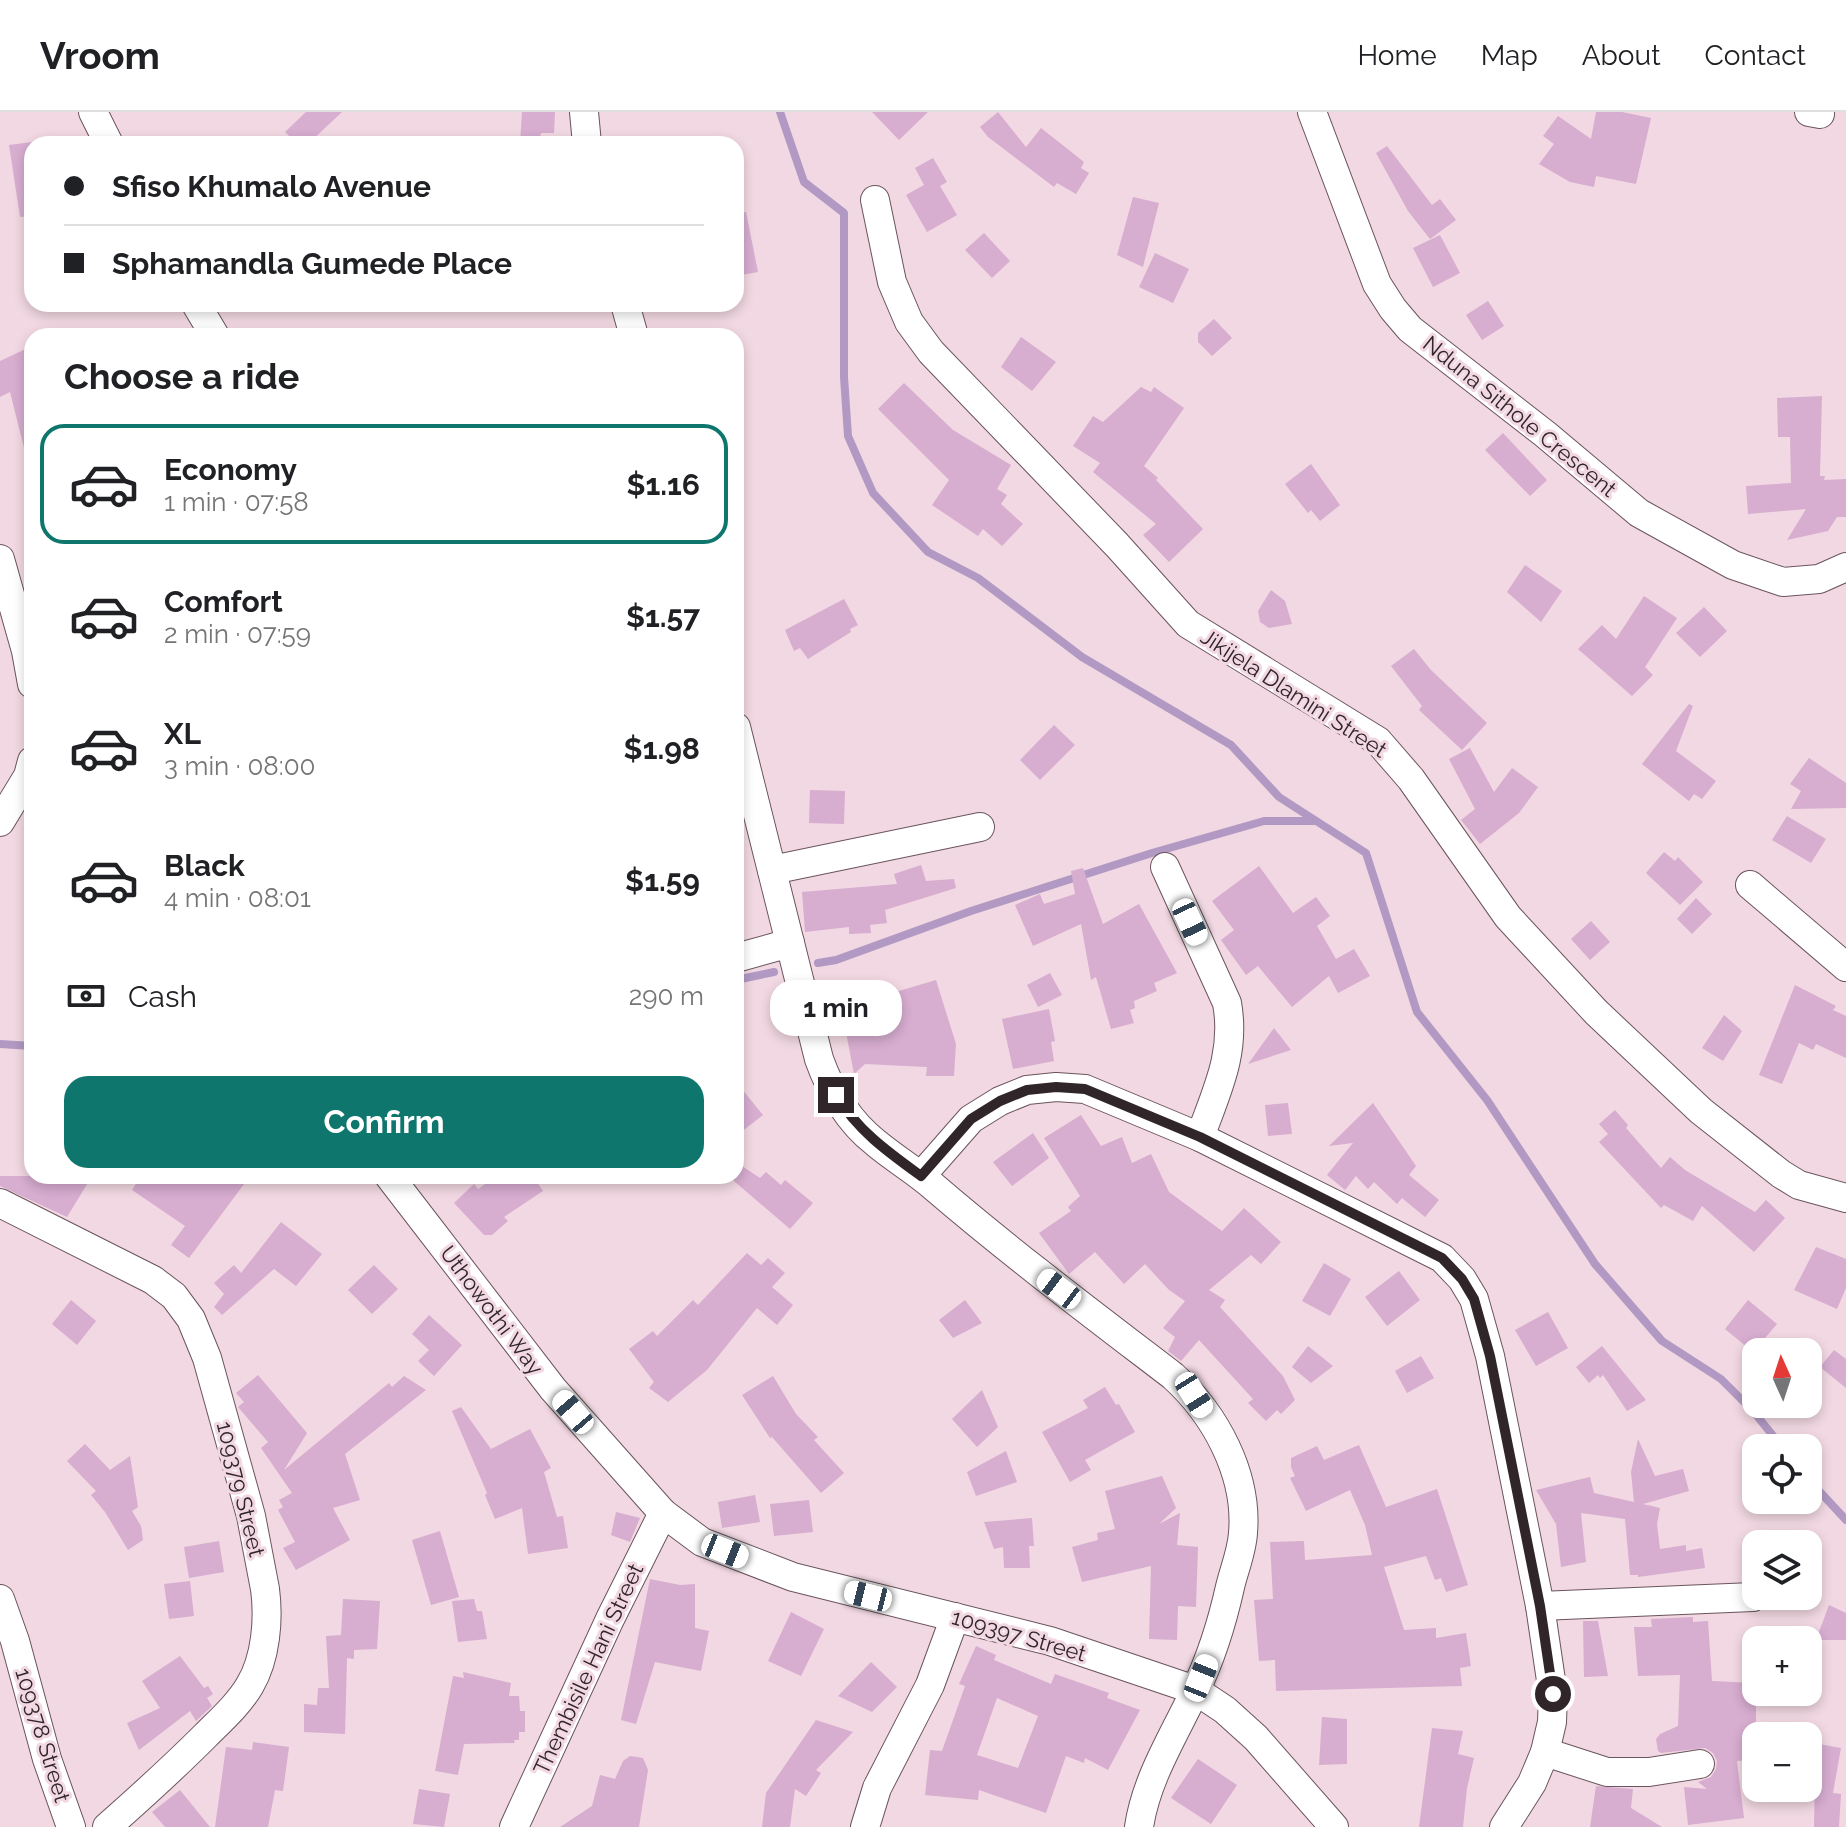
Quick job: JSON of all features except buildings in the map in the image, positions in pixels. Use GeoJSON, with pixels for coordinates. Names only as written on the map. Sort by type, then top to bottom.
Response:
{"type":"FeatureCollection","features":[{"type":"Feature","properties":{"kind":"street"},"geometry":{"type":"LineString","coordinates":[[93,112],[105,136]]}},
{"type":"Feature","properties":{"kind":"street"},"geometry":{"type":"LineString","coordinates":[[584,112],[586,136]]}},
{"type":"Feature","properties":{"kind":"street","name":"Nduna Sithole Crescent"},"geometry":{"type":"LineString","coordinates":[[1312,112],[1377,284],[1410,329],[1545,434],[1639,513],[1733,565],[1783,582],[1819,579],[1846,567]]}},
{"type":"Feature","properties":{"kind":"street","name":"Jikijela Dlamini Street"},"geometry":{"type":"LineString","coordinates":[[875,200],[892,282],[909,322],[931,352],[1117,545],[1188,624],[1378,741],[1411,779],[1508,917],[1596,1012],[1701,1111],[1781,1174],[1799,1185],[1846,1198]]}},
{"type":"Feature","properties":{"kind":"street"},"geometry":{"type":"LineString","coordinates":[[0,559],[24,644]]}},
{"type":"Feature","properties":{"kind":"street"},"geometry":{"type":"LineString","coordinates":[[744,759],[827,1081],[845,1110],[873,1142],[921,1176],[1013,1255],[1173,1376],[1194,1395],[1228,1449],[1240,1490],[1243,1533],[1221,1628],[1143,1802],[1139,1827]]}},
{"type":"Feature","properties":{"kind":"street"},"geometry":{"type":"LineString","coordinates":[[0,822],[24,783]]}},
{"type":"Feature","properties":{"kind":"street"},"geometry":{"type":"LineString","coordinates":[[772,870],[980,827]]}},
{"type":"Feature","properties":{"kind":"street"},"geometry":{"type":"LineString","coordinates":[[1165,867],[1227,1003],[1231,1023],[1229,1057],[1200,1137]]}},
{"type":"Feature","properties":{"kind":"street"},"geometry":{"type":"LineString","coordinates":[[1750,885],[1846,967]]}},
{"type":"Feature","properties":{"kind":"street"},"geometry":{"type":"LineString","coordinates":[[744,956],[790,943]]}},
{"type":"Feature","properties":{"kind":"street"},"geometry":{"type":"LineString","coordinates":[[921,1176],[971,1119],[1000,1101],[1027,1090],[1056,1087],[1085,1089],[1200,1137],[1442,1258],[1462,1279],[1474,1299],[1490,1356],[1540,1606],[1553,1694],[1552,1722],[1545,1752],[1532,1783],[1504,1827]]}},
{"type":"Feature","properties":{"kind":"street","name":"Uthowothi Way"},"geometry":{"type":"LineString","coordinates":[[395,1184],[553,1389],[663,1513]]}},
{"type":"Feature","properties":{"kind":"street","name":"109379 Street"},"geometry":{"type":"LineString","coordinates":[[0,1203],[153,1280],[174,1296],[191,1319],[207,1358],[235,1453],[265,1589],[267,1602],[263,1649],[250,1685],[230,1711],[182,1760],[107,1827]]}},
{"type":"Feature","properties":{"kind":"street","name":"109397 Street"},"geometry":{"type":"LineString","coordinates":[[663,1513],[702,1542],[793,1577],[1050,1641],[1195,1690],[1225,1710],[1256,1738],[1334,1827]]}},
{"type":"Feature","properties":{"kind":"street","name":"Thembisile Hani Street"},"geometry":{"type":"LineString","coordinates":[[514,1827],[610,1619],[663,1513]]}},
{"type":"Feature","properties":{"kind":"street"},"geometry":{"type":"LineString","coordinates":[[1540,1606],[1742,1597]]}},
{"type":"Feature","properties":{"kind":"street","name":"109378 Street"},"geometry":{"type":"LineString","coordinates":[[0,1599],[15,1641],[47,1759],[71,1827]]}},
{"type":"Feature","properties":{"kind":"street"},"geometry":{"type":"LineString","coordinates":[[865,1827],[877,1788],[930,1685],[955,1617]]}},
{"type":"Feature","properties":{"kind":"street"},"geometry":{"type":"LineString","coordinates":[[1545,1752],[1607,1772],[1649,1772],[1700,1764]]}},
{"type":"Feature","properties":{"kind":"waterway"},"geometry":{"type":"LineString","coordinates":[[780,112],[804,182],[844,213],[844,377],[848,436],[873,493],[928,552],[978,578],[1082,657],[1231,745],[1279,797],[1366,853],[1417,1012],[1487,1100],[1595,1264],[1662,1341],[1721,1379],[1772,1434]]}},
{"type":"Feature","properties":{"kind":"waterway"},"geometry":{"type":"LineString","coordinates":[[818,963],[836,960],[971,911],[1152,853],[1264,821],[1315,821]]}},
{"type":"Feature","properties":{"kind":"waterway"},"geometry":{"type":"LineString","coordinates":[[744,978],[774,972]]}},
{"type":"Feature","properties":{"kind":"waterway"},"geometry":{"type":"LineString","coordinates":[[0,1044],[24,1046]]}},
{"type":"Feature","properties":{"kind":"waterway"},"geometry":{"type":"LineString","coordinates":[[1822,1494],[1846,1520]]}},
{"type":"Feature","properties":{"kind":"route"},"geometry":{"type":"LineString","coordinates":[[836,1095],[873,1142],[921,1176],[971,1119],[1000,1101],[1027,1090],[1056,1087],[1085,1089],[1200,1137],[1442,1258],[1462,1279],[1474,1299],[1490,1356],[1540,1606],[1553,1694]]}}]}
